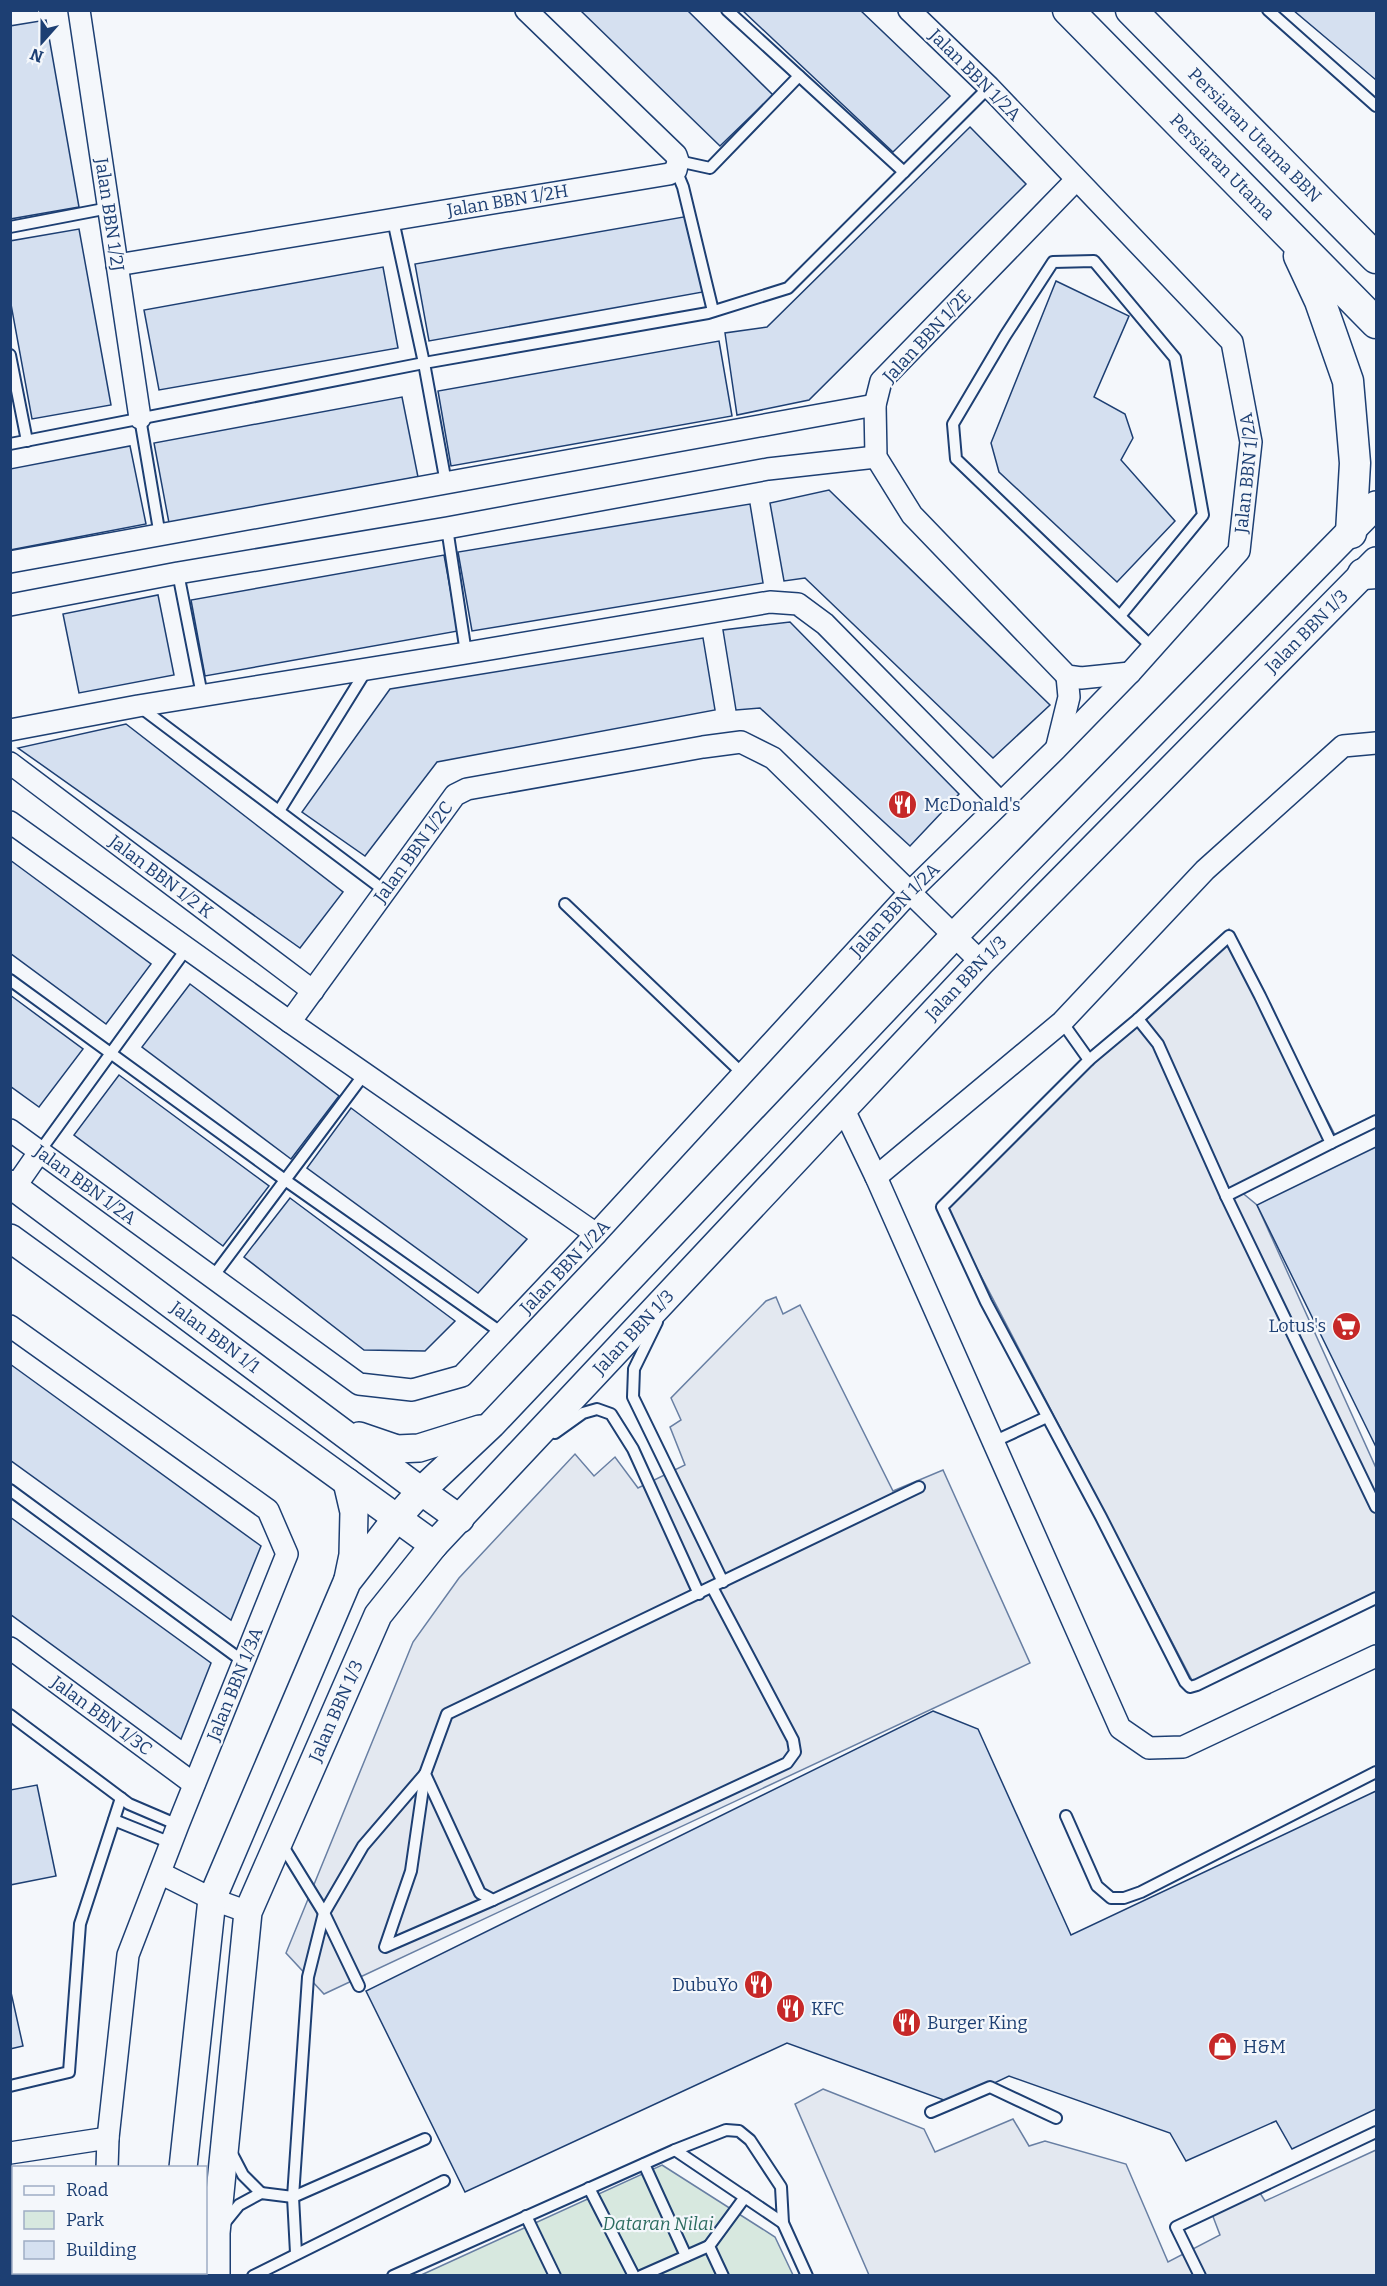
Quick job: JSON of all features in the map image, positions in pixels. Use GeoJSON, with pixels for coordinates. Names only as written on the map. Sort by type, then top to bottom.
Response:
{"type":"FeatureCollection","features":[{"type":"Feature","properties":{"kind":"main road","name":"Persiaran Utama"},"geometry":{"type":"LineString","coordinates":[[1068,10],[1377,323]]}},
{"type":"Feature","properties":{"kind":"main road","name":"Persiaran Utama BBN"},"geometry":{"type":"LineString","coordinates":[[1131,10],[1377,258]]}},
{"type":"Feature","properties":{"kind":"main road"},"geometry":{"type":"LineString","coordinates":[[1292,239],[1320,301],[1348,381],[1355,463],[1351,533]]}},
{"type":"Feature","properties":{"kind":"street","name":"Jalan BBN 1/2J"},"geometry":{"type":"LineString","coordinates":[[79,10],[140,418]]}},
{"type":"Feature","properties":{"kind":"street"},"geometry":{"type":"LineString","coordinates":[[526,10],[676,155],[677,166]]}},
{"type":"Feature","properties":{"kind":"street","name":"Jalan BBN 1/2A"},"geometry":{"type":"LineString","coordinates":[[10,1130],[359,1384],[412,1390],[462,1376],[596,1234],[909,892],[1056,749],[1130,673],[1239,551],[1251,442],[1232,342],[989,87],[909,10]]}},
{"type":"Feature","properties":{"kind":"street","name":"Jalan BBN 1/2H"},"geometry":{"type":"LineString","coordinates":[[117,265],[669,174],[677,166]]}},
{"type":"Feature","properties":{"kind":"street","name":"Jalan BBN 1/2E"},"geometry":{"type":"LineString","coordinates":[[876,457],[875,405],[881,381],[1076,180]]}},
{"type":"Feature","properties":{"kind":"street"},"geometry":{"type":"LineString","coordinates":[[10,562],[875,405]]}},
{"type":"Feature","properties":{"kind":"street"},"geometry":{"type":"LineString","coordinates":[[10,605],[178,573],[447,528],[768,469],[876,457],[912,515],[1067,676],[1081,678],[1130,673]]}},
{"type":"Feature","properties":{"kind":"street","name":"Jalan BBN 1/3"},"geometry":{"type":"LineString","coordinates":[[183,2166],[212,1899],[347,1582],[421,1491],[492,1424],[954,936],[1377,506]]}},
{"type":"Feature","properties":{"kind":"street","name":"Jalan BBN 1/3"},"geometry":{"type":"LineString","coordinates":[[216,2276],[216,2233],[248,1912],[378,1615],[434,1545],[981,962],[1372,569]]}},
{"type":"Feature","properties":{"kind":"street"},"geometry":{"type":"LineString","coordinates":[[10,730],[202,695],[770,602],[798,604],[825,624],[1000,802]]}},
{"type":"Feature","properties":{"kind":"street"},"geometry":{"type":"LineString","coordinates":[[1056,749],[1069,697],[1067,676]]}},
{"type":"Feature","properties":{"kind":"street","name":"Jalan BBN 1/2C"},"geometry":{"type":"LineString","coordinates":[[290,1022],[454,795],[467,789],[741,742],[773,758],[981,962]]}},
{"type":"Feature","properties":{"kind":"street"},"geometry":{"type":"LineString","coordinates":[[876,1177],[1062,1022],[1205,870],[1343,746],[1377,743]]}},
{"type":"Feature","properties":{"kind":"street","name":"Jalan BBN 1/2 K"},"geometry":{"type":"LineString","coordinates":[[10,763],[313,991]]}},
{"type":"Feature","properties":{"kind":"street"},"geometry":{"type":"LineString","coordinates":[[10,822],[290,1022],[596,1234]]}},
{"type":"Feature","properties":{"kind":"street"},"geometry":{"type":"LineString","coordinates":[[740,1161],[763,1151],[789,1131],[815,1106],[832,1101],[843,1108],[876,1177],[1120,1728],[1149,1748],[1183,1747],[1377,1656]]}},
{"type":"Feature","properties":{"kind":"street"},"geometry":{"type":"LineString","coordinates":[[13,1185],[40,1151]]}},
{"type":"Feature","properties":{"kind":"street","name":"Jalan BBN 1/1"},"geometry":{"type":"LineString","coordinates":[[13,1185],[460,1519]]}},
{"type":"Feature","properties":{"kind":"street"},"geometry":{"type":"LineString","coordinates":[[10,1238],[434,1545]]}},
{"type":"Feature","properties":{"kind":"street","name":"Jalan BBN 1/3A"},"geometry":{"type":"LineString","coordinates":[[10,1326],[268,1510],[287,1554],[174,1834],[128,1955],[108,2138],[107,2166]]}},
{"type":"Feature","properties":{"kind":"street"},"geometry":{"type":"LineString","coordinates":[[336,1427],[397,1449],[419,1448],[492,1424]]}},
{"type":"Feature","properties":{"kind":"street"},"geometry":{"type":"LineString","coordinates":[[347,1482],[354,1512],[352,1555],[347,1582]]}},
{"type":"Feature","properties":{"kind":"street","name":"Jalan BBN 1/3C"},"geometry":{"type":"LineString","coordinates":[[10,1648],[194,1784]]}},
{"type":"Feature","properties":{"kind":"street"},"geometry":{"type":"LineString","coordinates":[[160,1873],[212,1899],[248,1912]]}},
{"type":"Feature","properties":{"kind":"street"},"geometry":{"type":"LineString","coordinates":[[10,2153],[108,2138]]}},
{"type":"Feature","properties":{"kind":"lane"},"geometry":{"type":"LineString","coordinates":[[727,10],[904,172]]}},
{"type":"Feature","properties":{"kind":"lane"},"geometry":{"type":"LineString","coordinates":[[1268,10],[1377,106]]}},
{"type":"Feature","properties":{"kind":"lane"},"geometry":{"type":"LineString","coordinates":[[713,311],[677,166],[710,168],[799,76]]}},
{"type":"Feature","properties":{"kind":"lane"},"geometry":{"type":"LineString","coordinates":[[10,444],[424,363],[713,311],[788,288],[989,87]]}},
{"type":"Feature","properties":{"kind":"lane"},"geometry":{"type":"LineString","coordinates":[[10,227],[109,208]]}},
{"type":"Feature","properties":{"kind":"lane"},"geometry":{"type":"LineString","coordinates":[[393,220],[424,363],[446,483]]}},
{"type":"Feature","properties":{"kind":"lane"},"geometry":{"type":"LineString","coordinates":[[1120,616],[1203,515],[1175,358],[1094,261],[1053,262],[1005,336],[954,424],[956,459],[1153,648]]}},
{"type":"Feature","properties":{"kind":"lane"},"geometry":{"type":"LineString","coordinates":[[10,355],[27,441]]}},
{"type":"Feature","properties":{"kind":"lane"},"geometry":{"type":"LineString","coordinates":[[140,418],[160,536]]}},
{"type":"Feature","properties":{"kind":"lane"},"geometry":{"type":"LineString","coordinates":[[447,528],[466,653]]}},
{"type":"Feature","properties":{"kind":"lane"},"geometry":{"type":"LineString","coordinates":[[178,573],[202,695]]}},
{"type":"Feature","properties":{"kind":"lane"},"geometry":{"type":"LineString","coordinates":[[279,811],[367,669]]}},
{"type":"Feature","properties":{"kind":"lane"},"geometry":{"type":"LineString","coordinates":[[138,706],[385,891]]}},
{"type":"Feature","properties":{"kind":"lane"},"geometry":{"type":"LineString","coordinates":[[565,903],[743,1074]]}},
{"type":"Feature","properties":{"kind":"lane"},"geometry":{"type":"LineString","coordinates":[[1331,1143],[1229,936],[1089,1060],[942,1207],[986,1302],[1101,1517],[1185,1682],[1190,1687],[1197,1686],[1377,1598]]}},
{"type":"Feature","properties":{"kind":"lane"},"geometry":{"type":"LineString","coordinates":[[40,1151],[187,948]]}},
{"type":"Feature","properties":{"kind":"lane"},"geometry":{"type":"LineString","coordinates":[[10,980],[285,1180],[502,1333]]}},
{"type":"Feature","properties":{"kind":"lane"},"geometry":{"type":"LineString","coordinates":[[1138,1019],[1158,1044],[1226,1196],[1377,1507]]}},
{"type":"Feature","properties":{"kind":"lane"},"geometry":{"type":"LineString","coordinates":[[1062,1022],[1089,1060]]}},
{"type":"Feature","properties":{"kind":"lane"},"geometry":{"type":"LineString","coordinates":[[212,1278],[365,1073]]}},
{"type":"Feature","properties":{"kind":"lane"},"geometry":{"type":"LineString","coordinates":[[1226,1196],[1377,1121]]}},
{"type":"Feature","properties":{"kind":"lane"},"geometry":{"type":"LineString","coordinates":[[678,1285],[634,1370],[633,1397],[723,1582]]}},
{"type":"Feature","properties":{"kind":"lane"},"geometry":{"type":"LineString","coordinates":[[513,1463],[583,1413],[597,1409],[611,1414],[633,1449],[699,1593]]}},
{"type":"Feature","properties":{"kind":"lane"},"geometry":{"type":"LineString","coordinates":[[993,1442],[1047,1417]]}},
{"type":"Feature","properties":{"kind":"lane"},"geometry":{"type":"LineString","coordinates":[[712,1587],[793,1740],[795,1752],[787,1763],[493,1900],[385,1947],[411,1871],[425,1774],[447,1713],[919,1487]]}},
{"type":"Feature","properties":{"kind":"lane"},"geometry":{"type":"LineString","coordinates":[[10,1490],[244,1662]]}},
{"type":"Feature","properties":{"kind":"lane"},"geometry":{"type":"LineString","coordinates":[[10,1715],[129,1804],[174,1834]]}},
{"type":"Feature","properties":{"kind":"lane"},"geometry":{"type":"LineString","coordinates":[[1066,1816],[1097,1887],[1111,1898],[1124,1898],[1141,1892],[1377,1772]]}},
{"type":"Feature","properties":{"kind":"lane"},"geometry":{"type":"LineString","coordinates":[[425,1774],[480,1893],[493,1900]]}},
{"type":"Feature","properties":{"kind":"lane"},"geometry":{"type":"LineString","coordinates":[[296,2253],[293,2197],[308,1977],[324,1913],[363,1846],[425,1774]]}},
{"type":"Feature","properties":{"kind":"lane"},"geometry":{"type":"LineString","coordinates":[[10,2086],[69,2072],[80,1924],[121,1798]]}},
{"type":"Feature","properties":{"kind":"lane"},"geometry":{"type":"LineString","coordinates":[[114,1820],[174,1834]]}},
{"type":"Feature","properties":{"kind":"lane"},"geometry":{"type":"LineString","coordinates":[[279,1840],[324,1913],[360,1986]]}},
{"type":"Feature","properties":{"kind":"lane"},"geometry":{"type":"LineString","coordinates":[[931,2112],[990,2087],[1056,2118]]}},
{"type":"Feature","properties":{"kind":"lane"},"geometry":{"type":"LineString","coordinates":[[393,2276],[675,2150],[726,2130],[739,2131],[750,2140],[781,2187],[783,2223],[807,2276]]}},
{"type":"Feature","properties":{"kind":"lane"},"geometry":{"type":"LineString","coordinates":[[1200,2276],[1176,2227],[1377,2132]]}},
{"type":"Feature","properties":{"kind":"lane"},"geometry":{"type":"LineString","coordinates":[[216,2233],[239,2205],[261,2193],[293,2197],[425,2139]]}},
{"type":"Feature","properties":{"kind":"lane"},"geometry":{"type":"LineString","coordinates":[[226,2142],[243,2175],[261,2193]]}},
{"type":"Feature","properties":{"kind":"lane"},"geometry":{"type":"LineString","coordinates":[[675,2150],[783,2223]]}},
{"type":"Feature","properties":{"kind":"lane"},"geometry":{"type":"LineString","coordinates":[[644,2164],[686,2256]]}},
{"type":"Feature","properties":{"kind":"lane"},"geometry":{"type":"LineString","coordinates":[[253,2276],[444,2181]]}},
{"type":"Feature","properties":{"kind":"lane"},"geometry":{"type":"LineString","coordinates":[[589,2188],[634,2276]]}},
{"type":"Feature","properties":{"kind":"lane"},"geometry":{"type":"LineString","coordinates":[[641,2276],[709,2246],[745,2198]]}},
{"type":"Feature","properties":{"kind":"lane"},"geometry":{"type":"LineString","coordinates":[[526,2216],[555,2276]]}},
{"type":"Feature","properties":{"kind":"lane"},"geometry":{"type":"LineString","coordinates":[[709,2246],[723,2276]]}},
{"type":"Feature","properties":{"kind":"green space","name":"Dataran Nilai"},"geometry":{"type":"Polygon","coordinates":[[[662,2165],[775,2237],[793,2275],[419,2276],[662,2165]]]}},
{"type":"Feature","properties":{"kind":"shaded area"},"geometry":{"type":"Polygon","coordinates":[[[1229,929],[1336,1137],[1234,1186],[1257,1205],[1376,1468],[1376,1594],[1194,1684],[946,1209],[1229,929]]]}},
{"type":"Feature","properties":{"kind":"shaded area"},"geometry":{"type":"Polygon","coordinates":[[[776,1297],[783,1314],[800,1305],[893,1491],[943,1470],[1030,1663],[324,1994],[286,1953],[413,1642],[459,1578],[575,1454],[594,1476],[615,1457],[638,1488],[685,1465],[670,1427],[681,1420],[671,1398],[766,1301],[776,1297]]]}},
{"type":"Feature","properties":{"kind":"shaded area"},"geometry":{"type":"Polygon","coordinates":[[[823,2089],[924,2129],[935,2152],[1013,2119],[1029,2146],[1045,2141],[1126,2164],[1168,2262],[1220,2235],[1212,2214],[1260,2193],[1265,2201],[1376,2150],[1376,2275],[869,2275],[795,2104],[823,2089]]]}},
{"type":"Feature","properties":{"kind":"building"},"geometry":{"type":"Polygon","coordinates":[[[580,10],[687,10],[773,95],[720,146],[580,10]]]}},
{"type":"Feature","properties":{"kind":"building"},"geometry":{"type":"Polygon","coordinates":[[[742,10],[860,10],[950,96],[893,152],[742,10]]]}},
{"type":"Feature","properties":{"kind":"building"},"geometry":{"type":"Polygon","coordinates":[[[1293,10],[1376,10],[1376,80],[1293,10]]]}},
{"type":"Feature","properties":{"kind":"building"},"geometry":{"type":"Polygon","coordinates":[[[46,20],[79,207],[10,219],[10,26],[46,20]]]}},
{"type":"Feature","properties":{"kind":"building"},"geometry":{"type":"Polygon","coordinates":[[[970,127],[1026,184],[809,400],[737,415],[725,333],[767,327],[970,127]]]}},
{"type":"Feature","properties":{"kind":"building"},"geometry":{"type":"Polygon","coordinates":[[[689,216],[703,292],[429,341],[415,264],[689,216]]]}},
{"type":"Feature","properties":{"kind":"building"},"geometry":{"type":"Polygon","coordinates":[[[79,229],[111,405],[32,419],[10,299],[10,241],[79,229]]]}},
{"type":"Feature","properties":{"kind":"building"},"geometry":{"type":"Polygon","coordinates":[[[383,267],[398,348],[159,390],[144,310],[383,267]]]}},
{"type":"Feature","properties":{"kind":"building"},"geometry":{"type":"Polygon","coordinates":[[[1056,281],[1129,316],[1094,397],[1125,414],[1133,438],[1121,460],[1175,521],[1117,582],[999,472],[991,443],[1056,281]]]}},
{"type":"Feature","properties":{"kind":"building"},"geometry":{"type":"Polygon","coordinates":[[[719,341],[732,416],[451,466],[438,391],[719,341]]]}},
{"type":"Feature","properties":{"kind":"building"},"geometry":{"type":"Polygon","coordinates":[[[402,397],[418,477],[169,523],[154,443],[402,397]]]}},
{"type":"Feature","properties":{"kind":"building"},"geometry":{"type":"Polygon","coordinates":[[[130,446],[146,524],[10,550],[10,469],[130,446]]]}},
{"type":"Feature","properties":{"kind":"building"},"geometry":{"type":"Polygon","coordinates":[[[829,490],[1050,705],[993,758],[805,578],[784,581],[770,503],[829,490]]]}},
{"type":"Feature","properties":{"kind":"building"},"geometry":{"type":"Polygon","coordinates":[[[750,504],[763,583],[472,631],[458,552],[750,504]]]}},
{"type":"Feature","properties":{"kind":"building"},"geometry":{"type":"Polygon","coordinates":[[[444,555],[458,631],[205,676],[191,600],[444,555]]]}},
{"type":"Feature","properties":{"kind":"building"},"geometry":{"type":"Polygon","coordinates":[[[158,595],[174,675],[79,693],[63,614],[158,595]]]}},
{"type":"Feature","properties":{"kind":"building"},"geometry":{"type":"Polygon","coordinates":[[[790,622],[959,794],[910,846],[760,708],[736,710],[723,630],[790,622]]]}},
{"type":"Feature","properties":{"kind":"building"},"geometry":{"type":"Polygon","coordinates":[[[703,638],[715,710],[437,762],[365,856],[302,812],[390,689],[703,638]]]}},
{"type":"Feature","properties":{"kind":"building"},"geometry":{"type":"Polygon","coordinates":[[[126,724],[343,892],[300,948],[18,748],[126,724]]]}},
{"type":"Feature","properties":{"kind":"building"},"geometry":{"type":"Polygon","coordinates":[[[10,860],[151,964],[106,1024],[10,953],[10,860]]]}},
{"type":"Feature","properties":{"kind":"building"},"geometry":{"type":"Polygon","coordinates":[[[190,984],[339,1096],[291,1159],[142,1047],[190,984]]]}},
{"type":"Feature","properties":{"kind":"building"},"geometry":{"type":"Polygon","coordinates":[[[10,995],[83,1049],[39,1107],[10,1086],[10,995]]]}},
{"type":"Feature","properties":{"kind":"building"},"geometry":{"type":"Polygon","coordinates":[[[119,1075],[269,1186],[223,1246],[74,1135],[119,1075]]]}},
{"type":"Feature","properties":{"kind":"building"},"geometry":{"type":"Polygon","coordinates":[[[351,1108],[527,1239],[478,1293],[307,1168],[351,1108]]]}},
{"type":"Feature","properties":{"kind":"building","name":"Lotus's"},"geometry":{"type":"Polygon","coordinates":[[[1376,1147],[1376,1447],[1257,1205],[1376,1147]]]}},
{"type":"Feature","properties":{"kind":"building"},"geometry":{"type":"Polygon","coordinates":[[[290,1198],[455,1321],[425,1351],[364,1350],[244,1257],[290,1198]]]}},
{"type":"Feature","properties":{"kind":"building"},"geometry":{"type":"Polygon","coordinates":[[[10,1364],[261,1546],[231,1620],[10,1460],[10,1364]]]}},
{"type":"Feature","properties":{"kind":"building"},"geometry":{"type":"Polygon","coordinates":[[[10,1517],[211,1663],[181,1739],[10,1614],[10,1517]]]}},
{"type":"Feature","properties":{"kind":"building"},"geometry":{"type":"Polygon","coordinates":[[[933,1711],[978,1729],[1071,1935],[1376,1791],[1376,2109],[1292,2149],[1276,2121],[1186,2161],[1170,2133],[1009,2076],[952,2103],[787,2043],[465,2192],[366,1991],[933,1711]]]}},
{"type":"Feature","properties":{"kind":"building"},"geometry":{"type":"Polygon","coordinates":[[[37,1785],[56,1876],[10,1885],[10,1790],[37,1785]]]}},
{"type":"Feature","properties":{"kind":"building"},"geometry":{"type":"Polygon","coordinates":[[[10,1988],[23,2046],[10,2049],[10,1988]]]}},
{"type":"Feature","properties":{"kind":"building"},"geometry":{"type":"Polygon","coordinates":[[[10,2206],[12,2206],[12,2274],[38,2274],[10,2276],[10,2206]]]}},
{"type":"Feature","properties":{"kind":"place","name":"McDonald's"},"geometry":{"type":"Point","coordinates":[903,805]}},
{"type":"Feature","properties":{"kind":"place","name":"Lotus's"},"geometry":{"type":"Point","coordinates":[1347,1326]}},
{"type":"Feature","properties":{"kind":"place","name":"DubuYo"},"geometry":{"type":"Point","coordinates":[759,1985]}},
{"type":"Feature","properties":{"kind":"place","name":"KFC"},"geometry":{"type":"Point","coordinates":[790,2009]}},
{"type":"Feature","properties":{"kind":"place","name":"Burger King"},"geometry":{"type":"Point","coordinates":[906,2023]}},
{"type":"Feature","properties":{"kind":"place","name":"H&M"},"geometry":{"type":"Point","coordinates":[1222,2047]}}]}
